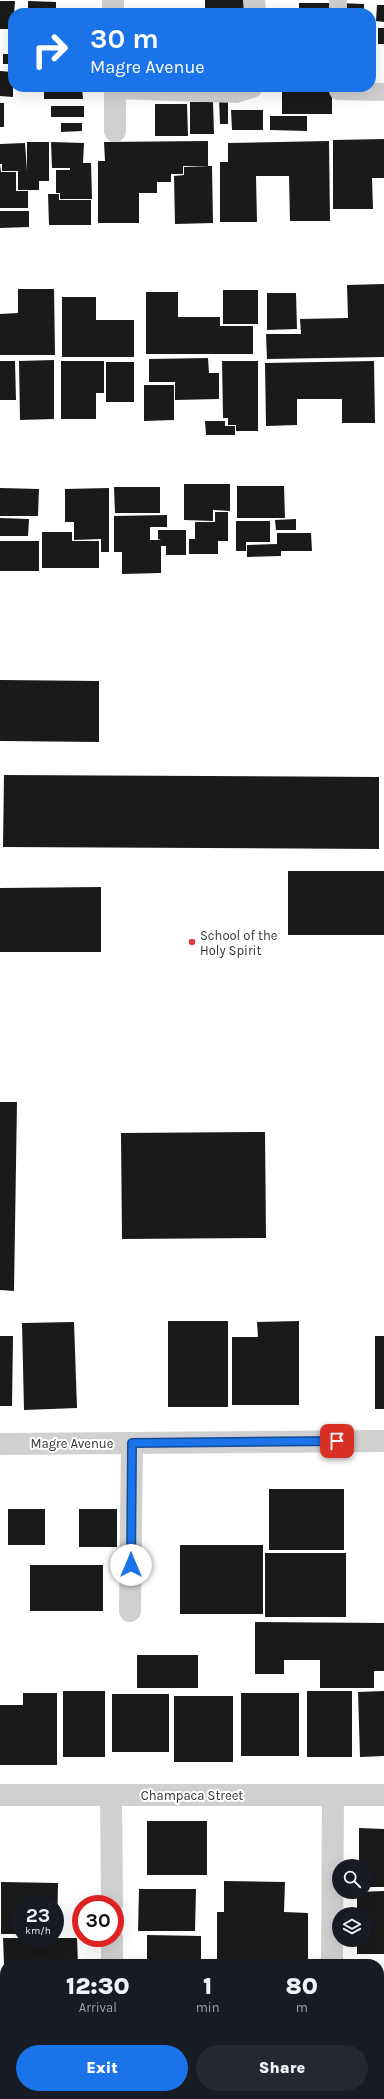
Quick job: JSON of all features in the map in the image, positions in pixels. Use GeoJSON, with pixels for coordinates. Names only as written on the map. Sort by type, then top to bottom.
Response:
{"type":"FeatureCollection","features":[{"type":"Feature","properties":{"kind":"street"},"geometry":{"type":"LineString","coordinates":[[115,92],[115,131]]}},
{"type":"Feature","properties":{"kind":"street","name":"Magre Avenue"},"geometry":{"type":"LineString","coordinates":[[0,1444],[384,1440]]}},
{"type":"Feature","properties":{"kind":"street"},"geometry":{"type":"LineString","coordinates":[[130,1611],[132,1443]]}},
{"type":"Feature","properties":{"kind":"street","name":"Champaca Street"},"geometry":{"type":"LineString","coordinates":[[0,1795],[384,1795]]}},
{"type":"Feature","properties":{"kind":"street"},"geometry":{"type":"LineString","coordinates":[[111,1795],[112,1895]]}},
{"type":"Feature","properties":{"kind":"street"},"geometry":{"type":"LineString","coordinates":[[332,1959],[333,1795]]}},
{"type":"Feature","properties":{"kind":"street"},"geometry":{"type":"LineString","coordinates":[[112,1947],[112,1959]]}},
{"type":"Feature","properties":{"kind":"building"},"geometry":{"type":"Polygon","coordinates":[[[205,0],[244,0],[245,8],[205,8],[205,0]]]}},
{"type":"Feature","properties":{"kind":"building"},"geometry":{"type":"Polygon","coordinates":[[[0,1],[15,1],[14,8],[8,8],[8,29],[0,29],[0,1]]]}},
{"type":"Feature","properties":{"kind":"building"},"geometry":{"type":"Polygon","coordinates":[[[28,1],[56,2],[56,8],[28,8],[28,1]]]}},
{"type":"Feature","properties":{"kind":"building"},"geometry":{"type":"Polygon","coordinates":[[[299,3],[333,3],[333,8],[299,8],[299,3]]]}},
{"type":"Feature","properties":{"kind":"building"},"geometry":{"type":"Polygon","coordinates":[[[338,3],[364,4],[364,8],[338,8],[338,3]]]}},
{"type":"Feature","properties":{"kind":"building"},"geometry":{"type":"Polygon","coordinates":[[[377,5],[384,5],[384,22],[376,21],[377,5]]]}},
{"type":"Feature","properties":{"kind":"building"},"geometry":{"type":"Polygon","coordinates":[[[378,28],[384,28],[384,44],[378,44],[378,28]]]}},
{"type":"Feature","properties":{"kind":"building"},"geometry":{"type":"Polygon","coordinates":[[[3,54],[8,54],[8,64],[3,64],[3,54]]]}},
{"type":"Feature","properties":{"kind":"building"},"geometry":{"type":"Polygon","coordinates":[[[0,71],[8,72],[8,92],[13,92],[13,97],[0,96],[0,71]]]}},
{"type":"Feature","properties":{"kind":"building"},"geometry":{"type":"Polygon","coordinates":[[[44,92],[82,92],[83,99],[44,99],[44,92]]]}},
{"type":"Feature","properties":{"kind":"building"},"geometry":{"type":"Polygon","coordinates":[[[282,92],[332,92],[332,114],[282,114],[282,92]]]}},
{"type":"Feature","properties":{"kind":"building"},"geometry":{"type":"Polygon","coordinates":[[[219,98],[228,98],[228,124],[220,124],[219,98]]]}},
{"type":"Feature","properties":{"kind":"building"},"geometry":{"type":"Polygon","coordinates":[[[190,102],[213,102],[214,134],[190,134],[190,102]]]}},
{"type":"Feature","properties":{"kind":"building"},"geometry":{"type":"Polygon","coordinates":[[[0,103],[4,103],[4,127],[0,127],[0,103]]]}},
{"type":"Feature","properties":{"kind":"building"},"geometry":{"type":"Polygon","coordinates":[[[155,104],[187,104],[188,136],[155,136],[155,104]]]}},
{"type":"Feature","properties":{"kind":"building"},"geometry":{"type":"Polygon","coordinates":[[[51,106],[84,106],[84,117],[51,117],[51,106]]]}},
{"type":"Feature","properties":{"kind":"building"},"geometry":{"type":"Polygon","coordinates":[[[231,110],[263,110],[263,130],[232,130],[231,110]]]}},
{"type":"Feature","properties":{"kind":"building"},"geometry":{"type":"Polygon","coordinates":[[[270,116],[307,116],[307,131],[270,130],[270,116]]]}},
{"type":"Feature","properties":{"kind":"building"},"geometry":{"type":"Polygon","coordinates":[[[61,123],[82,123],[82,131],[61,132],[61,123]]]}},
{"type":"Feature","properties":{"kind":"building"},"geometry":{"type":"Polygon","coordinates":[[[384,139],[384,178],[372,178],[373,209],[333,209],[333,140],[384,139]]]}},
{"type":"Feature","properties":{"kind":"building"},"geometry":{"type":"Polygon","coordinates":[[[208,141],[208,166],[183,166],[183,174],[171,174],[171,182],[157,182],[157,193],[139,193],[139,223],[98,223],[98,161],[105,161],[104,142],[208,141]]]}},
{"type":"Feature","properties":{"kind":"building"},"geometry":{"type":"Polygon","coordinates":[[[329,141],[330,221],[290,221],[289,176],[256,176],[257,222],[220,222],[220,162],[228,162],[228,143],[329,141]]]}},
{"type":"Feature","properties":{"kind":"building"},"geometry":{"type":"Polygon","coordinates":[[[27,142],[49,142],[49,181],[39,181],[39,190],[18,190],[18,171],[2,171],[2,164],[0,164],[0,144],[25,143],[27,171],[27,142]]]}},
{"type":"Feature","properties":{"kind":"building"},"geometry":{"type":"Polygon","coordinates":[[[51,142],[84,143],[83,163],[91,163],[92,199],[60,199],[60,193],[56,193],[56,170],[70,170],[70,168],[52,168],[51,142]]]}},
{"type":"Feature","properties":{"kind":"building"},"geometry":{"type":"Polygon","coordinates":[[[0,165],[1,172],[16,172],[16,191],[28,191],[28,208],[0,208],[0,165]]]}},
{"type":"Feature","properties":{"kind":"building"},"geometry":{"type":"Polygon","coordinates":[[[212,166],[213,223],[175,224],[174,176],[184,175],[184,167],[212,166]]]}},
{"type":"Feature","properties":{"kind":"building"},"geometry":{"type":"Polygon","coordinates":[[[48,194],[59,194],[59,200],[91,200],[91,225],[49,225],[48,194]]]}},
{"type":"Feature","properties":{"kind":"building"},"geometry":{"type":"Polygon","coordinates":[[[0,211],[29,211],[29,227],[0,228],[0,211]]]}},
{"type":"Feature","properties":{"kind":"building"},"geometry":{"type":"Polygon","coordinates":[[[384,284],[384,357],[267,359],[266,334],[301,334],[300,319],[348,318],[347,285],[384,284]]]}},
{"type":"Feature","properties":{"kind":"building"},"geometry":{"type":"Polygon","coordinates":[[[18,289],[54,289],[55,355],[0,355],[0,314],[18,313],[18,289]]]}},
{"type":"Feature","properties":{"kind":"building"},"geometry":{"type":"Polygon","coordinates":[[[223,290],[258,290],[258,324],[223,324],[223,290]]]}},
{"type":"Feature","properties":{"kind":"building"},"geometry":{"type":"Polygon","coordinates":[[[146,292],[178,292],[178,317],[220,317],[220,326],[253,326],[253,354],[146,354],[146,292]]]}},
{"type":"Feature","properties":{"kind":"building"},"geometry":{"type":"Polygon","coordinates":[[[267,293],[296,293],[297,329],[267,330],[267,293]]]}},
{"type":"Feature","properties":{"kind":"building"},"geometry":{"type":"Polygon","coordinates":[[[62,297],[96,297],[96,320],[134,320],[134,357],[62,357],[62,297]]]}},
{"type":"Feature","properties":{"kind":"building"},"geometry":{"type":"Polygon","coordinates":[[[208,358],[209,373],[219,373],[219,399],[175,400],[175,382],[149,382],[149,359],[208,358]]]}},
{"type":"Feature","properties":{"kind":"building"},"geometry":{"type":"Polygon","coordinates":[[[54,360],[54,419],[20,420],[19,361],[54,360]]]}},
{"type":"Feature","properties":{"kind":"building"},"geometry":{"type":"Polygon","coordinates":[[[0,361],[15,361],[16,400],[0,400],[0,361]]]}},
{"type":"Feature","properties":{"kind":"building"},"geometry":{"type":"Polygon","coordinates":[[[61,361],[104,361],[104,393],[96,393],[96,419],[61,419],[61,361]]]}},
{"type":"Feature","properties":{"kind":"building"},"geometry":{"type":"Polygon","coordinates":[[[222,361],[258,361],[258,431],[236,431],[236,425],[228,425],[228,418],[223,418],[222,361]]]}},
{"type":"Feature","properties":{"kind":"building"},"geometry":{"type":"Polygon","coordinates":[[[374,361],[375,423],[342,423],[342,399],[297,399],[297,425],[266,426],[265,363],[374,361]]]}},
{"type":"Feature","properties":{"kind":"building"},"geometry":{"type":"Polygon","coordinates":[[[106,362],[134,362],[134,402],[106,402],[106,362]]]}},
{"type":"Feature","properties":{"kind":"building"},"geometry":{"type":"Polygon","coordinates":[[[144,385],[174,385],[174,420],[144,421],[144,385]]]}},
{"type":"Feature","properties":{"kind":"building"},"geometry":{"type":"Polygon","coordinates":[[[205,421],[225,421],[225,426],[235,426],[235,435],[206,435],[205,421]]]}},
{"type":"Feature","properties":{"kind":"building"},"geometry":{"type":"Polygon","coordinates":[[[184,484],[230,484],[230,511],[213,510],[213,521],[184,520],[184,484]]]}},
{"type":"Feature","properties":{"kind":"building"},"geometry":{"type":"Polygon","coordinates":[[[237,486],[284,486],[285,518],[237,518],[237,486]]]}},
{"type":"Feature","properties":{"kind":"building"},"geometry":{"type":"Polygon","coordinates":[[[114,487],[160,487],[160,513],[115,513],[114,487]]]}},
{"type":"Feature","properties":{"kind":"building"},"geometry":{"type":"Polygon","coordinates":[[[0,488],[39,489],[38,516],[0,516],[0,488]]]}},
{"type":"Feature","properties":{"kind":"building"},"geometry":{"type":"Polygon","coordinates":[[[109,488],[109,552],[101,552],[101,539],[74,540],[74,522],[65,522],[65,489],[109,488]]]}},
{"type":"Feature","properties":{"kind":"building"},"geometry":{"type":"Polygon","coordinates":[[[215,512],[228,512],[228,541],[218,541],[218,554],[189,554],[189,539],[195,539],[195,522],[215,522],[215,512]]]}},
{"type":"Feature","properties":{"kind":"building"},"geometry":{"type":"Polygon","coordinates":[[[167,515],[167,527],[150,527],[150,540],[161,540],[158,539],[158,530],[186,530],[186,555],[166,555],[166,546],[161,546],[161,573],[122,574],[122,552],[114,552],[114,516],[167,515]]]}},
{"type":"Feature","properties":{"kind":"building"},"geometry":{"type":"Polygon","coordinates":[[[0,518],[29,519],[28,536],[0,536],[0,518]]]}},
{"type":"Feature","properties":{"kind":"building"},"geometry":{"type":"Polygon","coordinates":[[[296,519],[296,530],[276,530],[275,520],[296,519]]]}},
{"type":"Feature","properties":{"kind":"building"},"geometry":{"type":"Polygon","coordinates":[[[236,521],[270,521],[270,542],[246,542],[246,551],[236,551],[236,521]]]}},
{"type":"Feature","properties":{"kind":"building"},"geometry":{"type":"Polygon","coordinates":[[[42,532],[72,532],[72,541],[99,541],[99,568],[42,568],[42,532]]]}},
{"type":"Feature","properties":{"kind":"building"},"geometry":{"type":"Polygon","coordinates":[[[277,533],[311,533],[312,551],[281,551],[281,556],[247,557],[247,545],[277,544],[277,533]]]}},
{"type":"Feature","properties":{"kind":"building"},"geometry":{"type":"Polygon","coordinates":[[[0,541],[39,541],[39,571],[0,571],[0,541]]]}},
{"type":"Feature","properties":{"kind":"building"},"geometry":{"type":"Polygon","coordinates":[[[0,680],[99,681],[99,742],[0,741],[0,680]]]}},
{"type":"Feature","properties":{"kind":"building"},"geometry":{"type":"Polygon","coordinates":[[[4,775],[379,777],[379,849],[3,847],[4,775]]]}},
{"type":"Feature","properties":{"kind":"building"},"geometry":{"type":"Polygon","coordinates":[[[288,871],[384,871],[384,935],[288,935],[288,871]]]}},
{"type":"Feature","properties":{"kind":"building"},"geometry":{"type":"Polygon","coordinates":[[[101,887],[101,952],[0,952],[0,888],[101,887]]]}},
{"type":"Feature","properties":{"kind":"building"},"geometry":{"type":"Polygon","coordinates":[[[0,1102],[17,1102],[14,1291],[0,1290],[0,1102]]]}},
{"type":"Feature","properties":{"kind":"building"},"geometry":{"type":"Polygon","coordinates":[[[265,1132],[266,1238],[122,1239],[121,1133],[265,1132]]]}},
{"type":"Feature","properties":{"kind":"building"},"geometry":{"type":"Polygon","coordinates":[[[168,1321],[228,1321],[228,1407],[168,1407],[168,1321]]]}},
{"type":"Feature","properties":{"kind":"building"},"geometry":{"type":"Polygon","coordinates":[[[299,1321],[299,1405],[232,1405],[232,1337],[258,1337],[257,1322],[299,1321]]]}},
{"type":"Feature","properties":{"kind":"building"},"geometry":{"type":"Polygon","coordinates":[[[74,1322],[77,1408],[24,1410],[22,1323],[74,1322]]]}},
{"type":"Feature","properties":{"kind":"building"},"geometry":{"type":"Polygon","coordinates":[[[0,1336],[13,1336],[12,1406],[0,1406],[0,1336]]]}},
{"type":"Feature","properties":{"kind":"building"},"geometry":{"type":"Polygon","coordinates":[[[375,1336],[384,1336],[384,1409],[375,1409],[375,1336]]]}},
{"type":"Feature","properties":{"kind":"building"},"geometry":{"type":"Polygon","coordinates":[[[269,1489],[344,1489],[344,1550],[269,1550],[269,1489]]]}},
{"type":"Feature","properties":{"kind":"building"},"geometry":{"type":"Polygon","coordinates":[[[8,1509],[45,1509],[45,1545],[8,1545],[8,1509]]]}},
{"type":"Feature","properties":{"kind":"building"},"geometry":{"type":"Polygon","coordinates":[[[79,1509],[117,1509],[117,1547],[79,1547],[79,1509]]]}},
{"type":"Feature","properties":{"kind":"building"},"geometry":{"type":"Polygon","coordinates":[[[180,1545],[263,1545],[263,1614],[180,1614],[180,1545]]]}},
{"type":"Feature","properties":{"kind":"building"},"geometry":{"type":"Polygon","coordinates":[[[265,1553],[346,1553],[346,1617],[265,1617],[265,1553]]]}},
{"type":"Feature","properties":{"kind":"building"},"geometry":{"type":"Polygon","coordinates":[[[30,1565],[103,1565],[103,1611],[30,1611],[30,1565]]]}},
{"type":"Feature","properties":{"kind":"building"},"geometry":{"type":"Polygon","coordinates":[[[255,1622],[384,1623],[384,1671],[374,1671],[374,1688],[320,1688],[320,1660],[284,1660],[284,1674],[255,1674],[255,1622]]]}},
{"type":"Feature","properties":{"kind":"building"},"geometry":{"type":"Polygon","coordinates":[[[137,1655],[198,1655],[198,1688],[137,1688],[137,1655]]]}},
{"type":"Feature","properties":{"kind":"building"},"geometry":{"type":"Polygon","coordinates":[[[63,1691],[105,1691],[105,1757],[63,1757],[63,1691]]]}},
{"type":"Feature","properties":{"kind":"building"},"geometry":{"type":"Polygon","coordinates":[[[307,1691],[352,1691],[352,1757],[307,1757],[307,1691]]]}},
{"type":"Feature","properties":{"kind":"building"},"geometry":{"type":"Polygon","coordinates":[[[384,1691],[384,1756],[360,1757],[358,1692],[384,1691]]]}},
{"type":"Feature","properties":{"kind":"building"},"geometry":{"type":"Polygon","coordinates":[[[23,1693],[57,1693],[57,1765],[0,1765],[0,1705],[23,1705],[23,1693]]]}},
{"type":"Feature","properties":{"kind":"building"},"geometry":{"type":"Polygon","coordinates":[[[241,1693],[299,1693],[299,1756],[241,1756],[241,1693]]]}},
{"type":"Feature","properties":{"kind":"building"},"geometry":{"type":"Polygon","coordinates":[[[112,1694],[169,1694],[169,1752],[112,1752],[112,1694]]]}},
{"type":"Feature","properties":{"kind":"building"},"geometry":{"type":"Polygon","coordinates":[[[174,1696],[233,1696],[233,1762],[174,1762],[174,1696]]]}},
{"type":"Feature","properties":{"kind":"building"},"geometry":{"type":"Polygon","coordinates":[[[147,1821],[207,1821],[207,1875],[147,1875],[147,1821]]]}},
{"type":"Feature","properties":{"kind":"building"},"geometry":{"type":"Polygon","coordinates":[[[359,1828],[384,1829],[384,1887],[372,1887],[372,1859],[359,1859],[359,1828]]]}},
{"type":"Feature","properties":{"kind":"building"},"geometry":{"type":"Polygon","coordinates":[[[224,1881],[285,1882],[284,1912],[308,1913],[308,1959],[217,1959],[217,1912],[224,1912],[224,1881]]]}},
{"type":"Feature","properties":{"kind":"building"},"geometry":{"type":"Polygon","coordinates":[[[1,1882],[58,1883],[58,1895],[12,1895],[12,1934],[1,1934],[1,1882]]]}},
{"type":"Feature","properties":{"kind":"building"},"geometry":{"type":"Polygon","coordinates":[[[139,1889],[196,1889],[195,1931],[138,1931],[139,1889]]]}},
{"type":"Feature","properties":{"kind":"building"},"geometry":{"type":"Polygon","coordinates":[[[372,1891],[384,1891],[384,1954],[357,1954],[357,1947],[372,1947],[372,1907],[357,1907],[357,1899],[372,1899],[372,1891]]]}},
{"type":"Feature","properties":{"kind":"building"},"geometry":{"type":"Polygon","coordinates":[[[147,1935],[201,1936],[201,1959],[147,1959],[147,1935]]]}},
{"type":"Feature","properties":{"kind":"building"},"geometry":{"type":"Polygon","coordinates":[[[3,1938],[12,1938],[12,1947],[64,1947],[64,1938],[72,1938],[72,1947],[77,1947],[78,1959],[4,1959],[3,1938]]]}},
{"type":"Feature","properties":{"kind":"place","name":"School of the Holy Spirit"},"geometry":{"type":"Point","coordinates":[192,942]}},
{"type":"Feature","properties":{"kind":"route"},"geometry":{"type":"LineString","coordinates":[[131,1565],[132,1443],[337,1441]]}}]}
